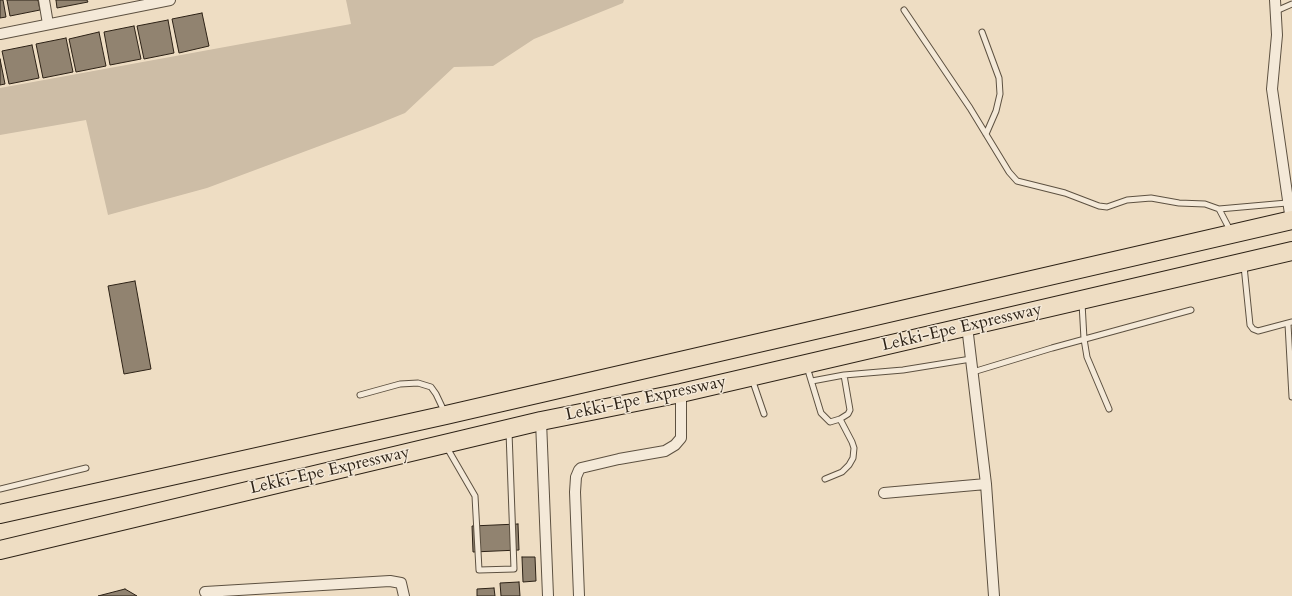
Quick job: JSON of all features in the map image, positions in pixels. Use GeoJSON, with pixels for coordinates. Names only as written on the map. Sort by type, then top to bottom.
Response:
{"type":"FeatureCollection","features":[{"type":"Feature","properties":{"kind":"highway","name":"Lekki-Epe Expressway"},"geometry":{"type":"LineString","coordinates":[[0,514],[446,415],[1232,235],[1290,215]]}},
{"type":"Feature","properties":{"kind":"highway","name":"Lekki-Epe Expressway"},"geometry":{"type":"LineString","coordinates":[[0,550],[509,428],[681,393],[1292,251]]}},
{"type":"Feature","properties":{"kind":"street"},"geometry":{"type":"LineString","coordinates":[[44,0],[48,24]]}},
{"type":"Feature","properties":{"kind":"street"},"geometry":{"type":"LineString","coordinates":[[0,34],[170,0]]}},
{"type":"Feature","properties":{"kind":"street"},"geometry":{"type":"LineString","coordinates":[[1275,0],[1277,35],[1272,89],[1290,215]]}},
{"type":"Feature","properties":{"kind":"street"},"geometry":{"type":"LineString","coordinates":[[967,326],[986,484],[994,596]]}},
{"type":"Feature","properties":{"kind":"street"},"geometry":{"type":"LineString","coordinates":[[579,596],[575,492],[576,476],[581,468],[619,459],[665,451],[675,445],[680,438],[681,393]]}},
{"type":"Feature","properties":{"kind":"street"},"geometry":{"type":"LineString","coordinates":[[541,421],[548,596]]}},
{"type":"Feature","properties":{"kind":"street"},"geometry":{"type":"LineString","coordinates":[[884,493],[986,484]]}},
{"type":"Feature","properties":{"kind":"street"},"geometry":{"type":"LineString","coordinates":[[205,592],[390,581],[401,583],[404,596]]}},
{"type":"Feature","properties":{"kind":"lane"},"geometry":{"type":"LineString","coordinates":[[1276,11],[1292,4]]}},
{"type":"Feature","properties":{"kind":"lane"},"geometry":{"type":"LineString","coordinates":[[904,10],[986,134],[1009,172],[1017,181],[1023,184],[1064,193],[1099,206],[1107,207],[1127,200],[1151,198],[1179,203],[1205,204],[1219,210],[1290,215]]}},
{"type":"Feature","properties":{"kind":"lane"},"geometry":{"type":"LineString","coordinates":[[982,32],[999,78],[1000,94],[996,110],[986,134]]}},
{"type":"Feature","properties":{"kind":"lane"},"geometry":{"type":"LineString","coordinates":[[1219,210],[1232,235]]}},
{"type":"Feature","properties":{"kind":"lane"},"geometry":{"type":"LineString","coordinates":[[1244,262],[1250,325],[1253,329],[1258,331],[1290,323],[1292,397]]}},
{"type":"Feature","properties":{"kind":"lane"},"geometry":{"type":"LineString","coordinates":[[1082,300],[1084,339],[1089,364],[1110,409]]}},
{"type":"Feature","properties":{"kind":"lane"},"geometry":{"type":"LineString","coordinates":[[973,372],[1084,339],[1191,310]]}},
{"type":"Feature","properties":{"kind":"lane"},"geometry":{"type":"LineString","coordinates":[[812,381],[844,375],[903,370],[972,360]]}},
{"type":"Feature","properties":{"kind":"lane"},"geometry":{"type":"LineString","coordinates":[[806,364],[821,414],[830,422],[840,419],[848,414],[850,410],[844,375]]}},
{"type":"Feature","properties":{"kind":"lane"},"geometry":{"type":"LineString","coordinates":[[751,376],[764,414]]}},
{"type":"Feature","properties":{"kind":"lane"},"geometry":{"type":"LineString","coordinates":[[360,395],[400,384],[418,383],[431,387],[446,415]]}},
{"type":"Feature","properties":{"kind":"lane"},"geometry":{"type":"LineString","coordinates":[[825,479],[842,472],[853,458],[852,442],[840,419]]}},
{"type":"Feature","properties":{"kind":"lane"},"geometry":{"type":"LineString","coordinates":[[445,444],[475,496],[479,570],[514,569],[509,428]]}},
{"type":"Feature","properties":{"kind":"lane"},"geometry":{"type":"LineString","coordinates":[[0,489],[86,468]]}},
{"type":"Feature","properties":{"kind":"shaded area"},"geometry":{"type":"Polygon","coordinates":[[[346,0],[624,0],[623,3],[534,39],[493,66],[454,67],[405,113],[207,188],[108,215],[86,120],[0,135],[0,88],[351,24],[346,0]]]}},
{"type":"Feature","properties":{"kind":"building"},"geometry":{"type":"Polygon","coordinates":[[[0,0],[3,0],[6,17],[0,18],[0,0]]]}},
{"type":"Feature","properties":{"kind":"building"},"geometry":{"type":"Polygon","coordinates":[[[7,0],[38,0],[40,10],[10,16],[7,0]]]}},
{"type":"Feature","properties":{"kind":"building"},"geometry":{"type":"Polygon","coordinates":[[[56,0],[87,0],[88,2],[57,8],[56,0]]]}},
{"type":"Feature","properties":{"kind":"building"},"geometry":{"type":"Polygon","coordinates":[[[202,13],[209,46],[179,53],[172,19],[202,13]]]}},
{"type":"Feature","properties":{"kind":"building"},"geometry":{"type":"Polygon","coordinates":[[[168,20],[174,53],[144,59],[137,26],[168,20]]]}},
{"type":"Feature","properties":{"kind":"building"},"geometry":{"type":"Polygon","coordinates":[[[134,26],[141,59],[110,65],[104,32],[134,26]]]}},
{"type":"Feature","properties":{"kind":"building"},"geometry":{"type":"Polygon","coordinates":[[[99,32],[106,66],[76,72],[69,39],[99,32]]]}},
{"type":"Feature","properties":{"kind":"building"},"geometry":{"type":"Polygon","coordinates":[[[66,38],[73,72],[43,78],[36,44],[66,38]]]}},
{"type":"Feature","properties":{"kind":"building"},"geometry":{"type":"Polygon","coordinates":[[[32,45],[39,78],[9,84],[2,51],[32,45]]]}},
{"type":"Feature","properties":{"kind":"building"},"geometry":{"type":"Polygon","coordinates":[[[0,59],[5,84],[0,85],[0,59]]]}},
{"type":"Feature","properties":{"kind":"building"},"geometry":{"type":"Polygon","coordinates":[[[135,281],[151,369],[124,374],[108,286],[135,281]]]}},
{"type":"Feature","properties":{"kind":"building"},"geometry":{"type":"Polygon","coordinates":[[[518,524],[519,550],[473,552],[472,526],[518,524]]]}},
{"type":"Feature","properties":{"kind":"building"},"geometry":{"type":"Polygon","coordinates":[[[522,557],[535,557],[536,581],[523,582],[522,557]]]}},
{"type":"Feature","properties":{"kind":"building"},"geometry":{"type":"Polygon","coordinates":[[[519,582],[520,596],[501,596],[500,583],[519,582]]]}},
{"type":"Feature","properties":{"kind":"building"},"geometry":{"type":"Polygon","coordinates":[[[494,588],[495,596],[477,596],[477,589],[494,588]]]}},
{"type":"Feature","properties":{"kind":"building"},"geometry":{"type":"Polygon","coordinates":[[[125,589],[137,596],[98,596],[125,589]]]}}]}
